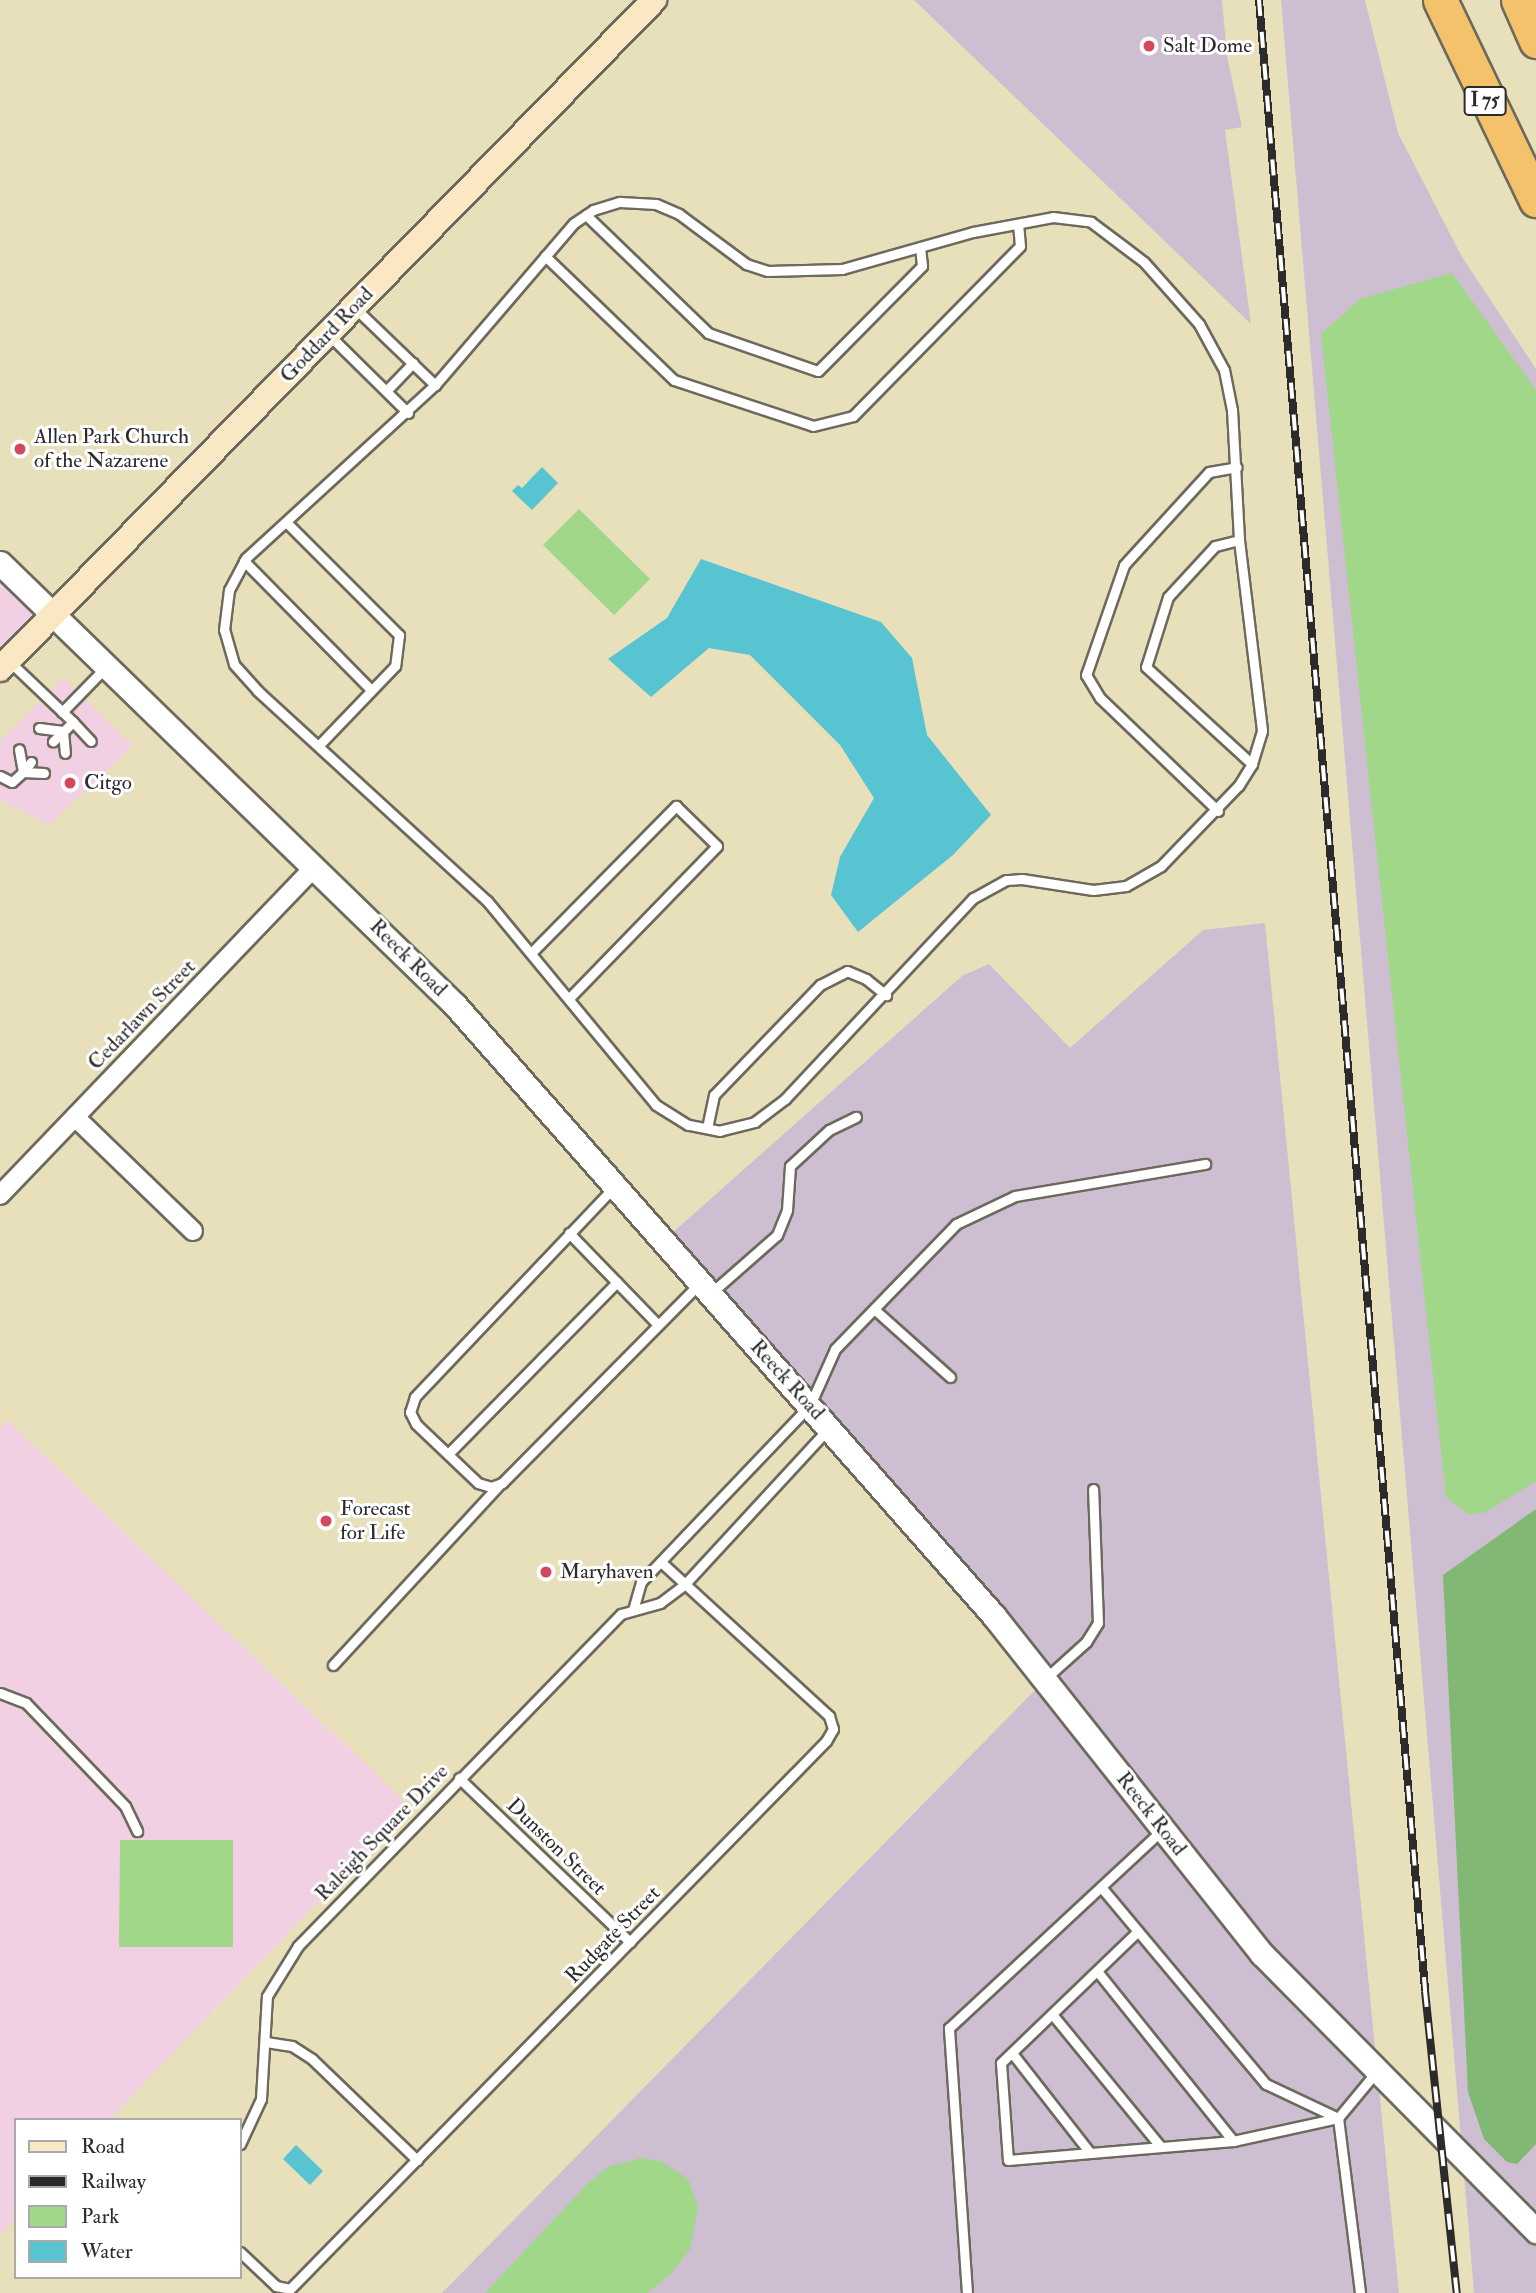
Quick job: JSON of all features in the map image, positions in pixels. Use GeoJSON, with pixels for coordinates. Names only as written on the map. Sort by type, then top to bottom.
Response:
{"type":"FeatureCollection","features":[{"type":"Feature","properties":{"kind":"highway","name":"I 75"},"geometry":{"type":"LineString","coordinates":[[1440,0],[1536,200]]}},
{"type":"Feature","properties":{"kind":"highway"},"geometry":{"type":"LineString","coordinates":[[1518,0],[1536,41]]}},
{"type":"Feature","properties":{"kind":"main road","name":"Goddard Road"},"geometry":{"type":"LineString","coordinates":[[4,665],[654,0]]}},
{"type":"Feature","properties":{"kind":"street","name":"Reeck Road"},"geometry":{"type":"LineString","coordinates":[[0,563],[315,866],[455,1005],[616,1185],[704,1289],[830,1427],[1046,1678],[1262,1954],[1536,2231]]}},
{"type":"Feature","properties":{"kind":"street","name":"Cedarlawn Street"},"geometry":{"type":"LineString","coordinates":[[0,1195],[315,866]]}},
{"type":"Feature","properties":{"kind":"street"},"geometry":{"type":"LineString","coordinates":[[75,1117],[193,1231]]}},
{"type":"Feature","properties":{"kind":"lane"},"geometry":{"type":"LineString","coordinates":[[620,202],[656,204],[678,215],[746,264],[768,271],[842,269],[920,247],[1018,224],[1063,217],[1091,222],[1126,246],[1184,303],[1224,370],[1237,467],[1239,540],[1262,732],[1252,764],[1218,811],[1161,866],[1126,886],[1093,890],[1022,879],[989,888],[960,909],[886,995],[785,1099],[755,1122],[720,1131],[688,1125],[656,1105],[533,951],[430,844],[258,691],[234,664],[223,617],[229,590],[244,561],[408,413],[545,256],[586,215],[620,202]]}},
{"type":"Feature","properties":{"kind":"lane"},"geometry":{"type":"LineString","coordinates":[[586,215],[708,333],[818,370],[922,267],[920,247]]}},
{"type":"Feature","properties":{"kind":"lane"},"geometry":{"type":"LineString","coordinates":[[545,256],[674,380],[813,426],[853,416],[1020,246],[1018,224]]}},
{"type":"Feature","properties":{"kind":"lane"},"geometry":{"type":"LineString","coordinates":[[354,307],[435,385]]}},
{"type":"Feature","properties":{"kind":"lane"},"geometry":{"type":"LineString","coordinates":[[328,334],[408,413]]}},
{"type":"Feature","properties":{"kind":"lane"},"geometry":{"type":"LineString","coordinates":[[386,391],[413,363]]}},
{"type":"Feature","properties":{"kind":"lane"},"geometry":{"type":"LineString","coordinates":[[1218,811],[1100,698],[1086,675],[1124,565],[1209,472],[1237,467]]}},
{"type":"Feature","properties":{"kind":"lane"},"geometry":{"type":"LineString","coordinates":[[286,522],[399,635],[400,658],[319,745]]}},
{"type":"Feature","properties":{"kind":"lane"},"geometry":{"type":"LineString","coordinates":[[1239,540],[1215,546],[1168,597],[1146,667],[1252,764]]}},
{"type":"Feature","properties":{"kind":"lane"},"geometry":{"type":"LineString","coordinates":[[244,561],[371,690]]}},
{"type":"Feature","properties":{"kind":"lane"},"geometry":{"type":"LineString","coordinates":[[4,665],[62,712],[92,741]]}},
{"type":"Feature","properties":{"kind":"lane"},"geometry":{"type":"LineString","coordinates":[[62,712],[107,666]]}},
{"type":"Feature","properties":{"kind":"lane"},"geometry":{"type":"LineString","coordinates":[[53,741],[72,722]]}},
{"type":"Feature","properties":{"kind":"lane"},"geometry":{"type":"LineString","coordinates":[[39,728],[63,731]]}},
{"type":"Feature","properties":{"kind":"lane"},"geometry":{"type":"LineString","coordinates":[[63,731],[65,753]]}},
{"type":"Feature","properties":{"kind":"lane"},"geometry":{"type":"LineString","coordinates":[[19,749],[23,772]]}},
{"type":"Feature","properties":{"kind":"lane"},"geometry":{"type":"LineString","coordinates":[[0,776],[12,782],[31,762]]}},
{"type":"Feature","properties":{"kind":"lane"},"geometry":{"type":"LineString","coordinates":[[23,772],[44,773]]}},
{"type":"Feature","properties":{"kind":"lane"},"geometry":{"type":"LineString","coordinates":[[533,951],[676,806],[717,846],[570,997]]}},
{"type":"Feature","properties":{"kind":"lane"},"geometry":{"type":"LineString","coordinates":[[707,1128],[714,1095],[820,985],[846,971],[866,979],[886,995]]}},
{"type":"Feature","properties":{"kind":"lane"},"geometry":{"type":"LineString","coordinates":[[333,1665],[502,1483],[658,1325],[777,1235],[787,1210],[790,1166],[829,1130],[856,1117]]}},
{"type":"Feature","properties":{"kind":"lane"},"geometry":{"type":"LineString","coordinates":[[634,1610],[641,1582],[810,1405],[835,1349],[956,1224],[1016,1196],[1205,1164]]}},
{"type":"Feature","properties":{"kind":"lane"},"geometry":{"type":"LineString","coordinates":[[502,1483],[491,1487],[478,1483],[416,1424],[410,1412],[415,1397],[616,1185]]}},
{"type":"Feature","properties":{"kind":"lane"},"geometry":{"type":"LineString","coordinates":[[569,1233],[658,1325]]}},
{"type":"Feature","properties":{"kind":"lane"},"geometry":{"type":"LineString","coordinates":[[448,1454],[617,1282]]}},
{"type":"Feature","properties":{"kind":"lane"},"geometry":{"type":"LineString","coordinates":[[874,1309],[950,1377]]}},
{"type":"Feature","properties":{"kind":"lane","name":"Raleigh Square Drive"},"geometry":{"type":"LineString","coordinates":[[242,2141],[249,2131],[261,2099],[267,1996],[283,1966],[459,1778],[621,1614],[660,1603],[685,1584],[830,1427]]}},
{"type":"Feature","properties":{"kind":"lane"},"geometry":{"type":"LineString","coordinates":[[1046,1678],[1086,1642],[1098,1623],[1093,1489]]}},
{"type":"Feature","properties":{"kind":"lane","name":"Rudgate Street"},"geometry":{"type":"LineString","coordinates":[[242,2254],[276,2286],[290,2289],[826,1741],[833,1729],[830,1716],[661,1562]]}},
{"type":"Feature","properties":{"kind":"lane"},"geometry":{"type":"LineString","coordinates":[[0,1693],[26,1703],[125,1806],[137,1831]]}},
{"type":"Feature","properties":{"kind":"lane","name":"Dunston Street"},"geometry":{"type":"LineString","coordinates":[[459,1778],[629,1942]]}},
{"type":"Feature","properties":{"kind":"lane"},"geometry":{"type":"LineString","coordinates":[[968,2293],[948,2028],[1163,1829]]}},
{"type":"Feature","properties":{"kind":"lane"},"geometry":{"type":"LineString","coordinates":[[1101,1887],[1266,2084],[1338,2118]]}},
{"type":"Feature","properties":{"kind":"lane"},"geometry":{"type":"LineString","coordinates":[[1137,1932],[1001,2063],[1008,2160],[1233,2141],[1338,2118],[1376,2072]]}},
{"type":"Feature","properties":{"kind":"lane"},"geometry":{"type":"LineString","coordinates":[[1097,1971],[1233,2141]]}},
{"type":"Feature","properties":{"kind":"lane"},"geometry":{"type":"LineString","coordinates":[[1052,2014],[1161,2147]]}},
{"type":"Feature","properties":{"kind":"lane"},"geometry":{"type":"LineString","coordinates":[[266,2042],[292,2046],[312,2059],[417,2160]]}},
{"type":"Feature","properties":{"kind":"lane"},"geometry":{"type":"LineString","coordinates":[[1012,2053],[1090,2153]]}},
{"type":"Feature","properties":{"kind":"lane"},"geometry":{"type":"LineString","coordinates":[[1338,2118],[1360,2293]]}},
{"type":"Feature","properties":{"kind":"shaded area"},"geometry":{"type":"Polygon","coordinates":[[[914,0],[1222,0],[1227,56],[1242,127],[1225,130],[1251,324],[914,0]]]}},
{"type":"Feature","properties":{"kind":"shaded area"},"geometry":{"type":"Polygon","coordinates":[[[1281,0],[1365,0],[1398,133],[1462,257],[1536,369],[1536,2293],[1474,2293],[1281,0]]]}},
{"type":"Feature","properties":{"kind":"shaded area"},"geometry":{"type":"Polygon","coordinates":[[[0,563],[53,615],[0,669],[0,563]]]}},
{"type":"Feature","properties":{"kind":"shaded area"},"geometry":{"type":"Polygon","coordinates":[[[63,678],[133,746],[48,825],[0,800],[0,741],[63,678]]]}},
{"type":"Feature","properties":{"kind":"shaded area"},"geometry":{"type":"Polygon","coordinates":[[[1265,923],[1399,2293],[442,2293],[1046,1679],[662,1242],[962,976],[989,964],[1070,1048],[1203,930],[1265,923]]]}},
{"type":"Feature","properties":{"kind":"shaded area"},"geometry":{"type":"Polygon","coordinates":[[[7,1420],[409,1806],[111,2118],[14,2118],[14,2220],[0,2234],[0,1428],[7,1420]]]}},
{"type":"Feature","properties":{"kind":"green space"},"geometry":{"type":"Polygon","coordinates":[[[1452,273],[1536,390],[1536,1481],[1484,1513],[1468,1514],[1446,1497],[1321,334],[1360,299],[1452,273]]]}},
{"type":"Feature","properties":{"kind":"green space"},"geometry":{"type":"Polygon","coordinates":[[[579,509],[650,579],[614,615],[543,545],[579,509]]]}},
{"type":"Feature","properties":{"kind":"green space"},"geometry":{"type":"Polygon","coordinates":[[[1536,1509],[1536,2144],[1517,2164],[1507,2162],[1484,2139],[1468,2092],[1443,1575],[1536,1509]]]}},
{"type":"Feature","properties":{"kind":"green space"},"geometry":{"type":"Polygon","coordinates":[[[120,1840],[233,1840],[233,1947],[119,1947],[120,1840]]]}},
{"type":"Feature","properties":{"kind":"green space"},"geometry":{"type":"Polygon","coordinates":[[[641,2158],[661,2161],[688,2179],[698,2208],[690,2249],[671,2274],[647,2293],[485,2293],[590,2181],[610,2166],[641,2158]]]}},
{"type":"Feature","properties":{"kind":"water"},"geometry":{"type":"Polygon","coordinates":[[[542,467],[558,483],[532,510],[512,491],[518,485],[522,488],[542,467]]]}},
{"type":"Feature","properties":{"kind":"water"},"geometry":{"type":"Polygon","coordinates":[[[701,559],[881,622],[912,658],[927,735],[991,815],[953,855],[858,932],[831,895],[840,857],[874,798],[840,745],[750,655],[709,648],[651,697],[608,659],[667,618],[701,559]]]}},
{"type":"Feature","properties":{"kind":"water"},"geometry":{"type":"Polygon","coordinates":[[[296,2145],[323,2171],[310,2185],[283,2159],[296,2145]]]}},
{"type":"Feature","properties":{"kind":"railway"},"geometry":{"type":"LineString","coordinates":[[1259,0],[1425,1991],[1457,2293]]}},
{"type":"Feature","properties":{"kind":"place","name":"Salt Dome"},"geometry":{"type":"Point","coordinates":[1149,46]}},
{"type":"Feature","properties":{"kind":"place","name":"Allen Park Church of the Nazarene"},"geometry":{"type":"Point","coordinates":[20,449]}},
{"type":"Feature","properties":{"kind":"place","name":"Citgo"},"geometry":{"type":"Point","coordinates":[70,783]}},
{"type":"Feature","properties":{"kind":"place","name":"Forecast for Life"},"geometry":{"type":"Point","coordinates":[326,1521]}},
{"type":"Feature","properties":{"kind":"place","name":"Maryhaven"},"geometry":{"type":"Point","coordinates":[546,1572]}}]}
